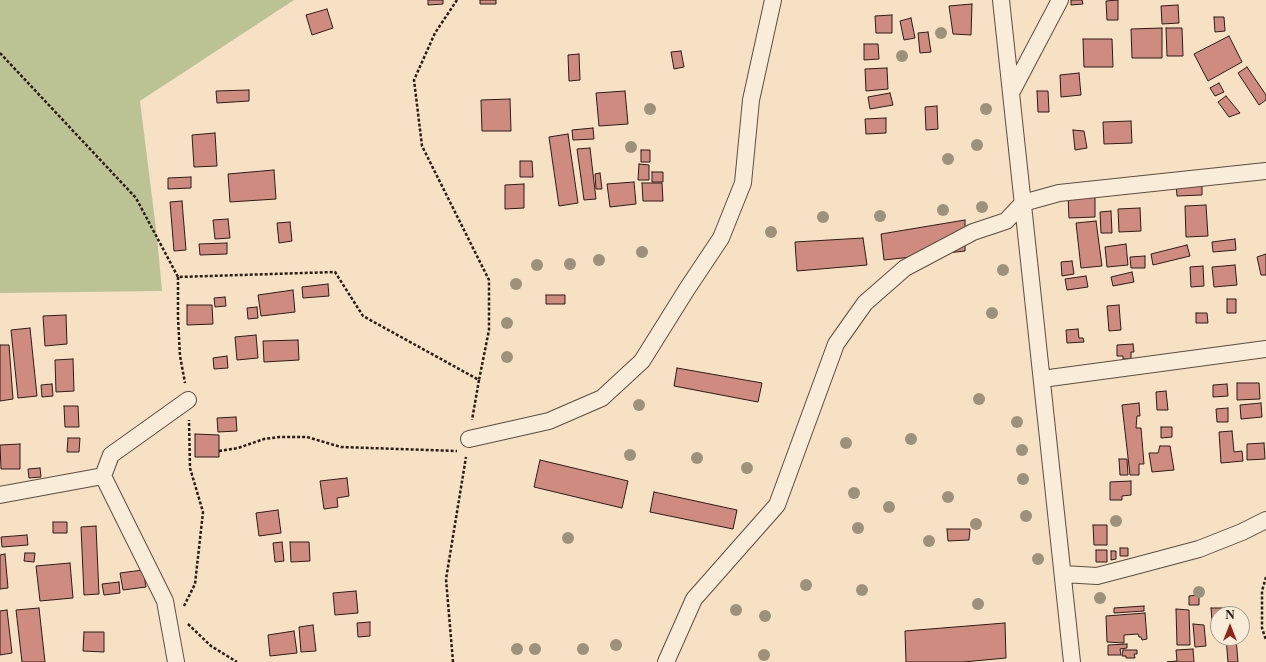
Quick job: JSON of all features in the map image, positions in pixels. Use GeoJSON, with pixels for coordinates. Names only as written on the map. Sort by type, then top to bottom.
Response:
{"type":"FeatureCollection","features":[{"type":"Feature","properties":{"kind":"street"},"geometry":{"type":"LineString","coordinates":[[468,446],[549,421],[602,398],[642,361],[721,238],[744,183],[751,100],[774,0]]}},
{"type":"Feature","properties":{"kind":"street"},"geometry":{"type":"LineString","coordinates":[[1001,0],[1072,662]]}},
{"type":"Feature","properties":{"kind":"street"},"geometry":{"type":"LineString","coordinates":[[1011,93],[1060,0]]}},
{"type":"Feature","properties":{"kind":"street"},"geometry":{"type":"LineString","coordinates":[[666,662],[694,599],[777,505],[836,344],[865,303],[905,268],[973,232],[1006,220],[1023,203],[1059,193],[1266,171]]}},
{"type":"Feature","properties":{"kind":"street"},"geometry":{"type":"LineString","coordinates":[[1042,378],[1266,349]]}},
{"type":"Feature","properties":{"kind":"street"},"geometry":{"type":"LineString","coordinates":[[176,662],[165,601],[103,476],[111,455],[188,400]]}},
{"type":"Feature","properties":{"kind":"street"},"geometry":{"type":"LineString","coordinates":[[0,495],[103,476]]}},
{"type":"Feature","properties":{"kind":"street"},"geometry":{"type":"LineString","coordinates":[[1063,574],[1097,576],[1139,565],[1199,549],[1242,532],[1266,520]]}},
{"type":"Feature","properties":{"kind":"path"},"geometry":{"type":"LineString","coordinates":[[453,662],[446,579],[479,380],[489,330],[489,280],[422,146],[414,80],[435,34],[457,0]]}},
{"type":"Feature","properties":{"kind":"path"},"geometry":{"type":"LineString","coordinates":[[0,53],[136,198],[178,277],[180,356],[188,400],[190,468],[204,512],[194,584],[183,610]]}},
{"type":"Feature","properties":{"kind":"path"},"geometry":{"type":"LineString","coordinates":[[178,277],[335,272],[364,316],[479,380]]}},
{"type":"Feature","properties":{"kind":"path"},"geometry":{"type":"LineString","coordinates":[[219,451],[238,448],[264,439],[280,437],[307,437],[341,447],[445,450],[468,446]]}},
{"type":"Feature","properties":{"kind":"path"},"geometry":{"type":"LineString","coordinates":[[1266,577],[1262,591],[1262,628],[1266,640]]}},
{"type":"Feature","properties":{"kind":"path"},"geometry":{"type":"LineString","coordinates":[[185,621],[210,646],[237,662]]}},
{"type":"Feature","properties":{"kind":"green space"},"geometry":{"type":"Polygon","coordinates":[[[0,0],[294,0],[140,101],[157,237],[162,291],[0,293],[0,0]]]}},
{"type":"Feature","properties":{"kind":"building"},"geometry":{"type":"Polygon","coordinates":[[[428,0],[443,0],[443,4],[428,5],[428,0]]]}},
{"type":"Feature","properties":{"kind":"building"},"geometry":{"type":"Polygon","coordinates":[[[480,0],[496,0],[496,4],[480,4],[480,0]]]}},
{"type":"Feature","properties":{"kind":"building"},"geometry":{"type":"Polygon","coordinates":[[[1071,0],[1082,0],[1083,4],[1071,5],[1071,0]]]}},
{"type":"Feature","properties":{"kind":"building"},"geometry":{"type":"Polygon","coordinates":[[[1118,0],[1118,20],[1107,20],[1106,1],[1118,0]]]}},
{"type":"Feature","properties":{"kind":"building"},"geometry":{"type":"Polygon","coordinates":[[[972,4],[971,35],[953,34],[949,6],[972,4]]]}},
{"type":"Feature","properties":{"kind":"building"},"geometry":{"type":"Polygon","coordinates":[[[1178,5],[1179,23],[1162,24],[1161,6],[1178,5]]]}},
{"type":"Feature","properties":{"kind":"building"},"geometry":{"type":"Polygon","coordinates":[[[327,9],[333,28],[312,35],[306,15],[327,9]]]}},
{"type":"Feature","properties":{"kind":"building"},"geometry":{"type":"Polygon","coordinates":[[[892,15],[892,33],[876,33],[875,16],[892,15]]]}},
{"type":"Feature","properties":{"kind":"building"},"geometry":{"type":"Polygon","coordinates":[[[1214,17],[1224,17],[1225,31],[1215,32],[1214,17]]]}},
{"type":"Feature","properties":{"kind":"building"},"geometry":{"type":"Polygon","coordinates":[[[911,18],[915,38],[904,40],[900,21],[911,18]]]}},
{"type":"Feature","properties":{"kind":"building"},"geometry":{"type":"Polygon","coordinates":[[[1162,28],[1162,58],[1132,58],[1131,29],[1162,28]]]}},
{"type":"Feature","properties":{"kind":"building"},"geometry":{"type":"Polygon","coordinates":[[[1166,28],[1182,28],[1183,56],[1167,56],[1166,28]]]}},
{"type":"Feature","properties":{"kind":"building"},"geometry":{"type":"Polygon","coordinates":[[[928,32],[931,52],[920,53],[918,33],[928,32]]]}},
{"type":"Feature","properties":{"kind":"building"},"geometry":{"type":"Polygon","coordinates":[[[1229,36],[1242,62],[1208,81],[1194,54],[1229,36]]]}},
{"type":"Feature","properties":{"kind":"building"},"geometry":{"type":"Polygon","coordinates":[[[1083,39],[1112,39],[1113,67],[1084,67],[1083,39]]]}},
{"type":"Feature","properties":{"kind":"building"},"geometry":{"type":"Polygon","coordinates":[[[864,44],[878,44],[879,59],[864,60],[864,44]]]}},
{"type":"Feature","properties":{"kind":"building"},"geometry":{"type":"Polygon","coordinates":[[[681,51],[684,67],[674,69],[671,52],[681,51]]]}},
{"type":"Feature","properties":{"kind":"building"},"geometry":{"type":"Polygon","coordinates":[[[579,54],[580,80],[569,81],[568,55],[579,54]]]}},
{"type":"Feature","properties":{"kind":"building"},"geometry":{"type":"Polygon","coordinates":[[[1247,67],[1266,95],[1266,100],[1259,105],[1238,73],[1247,67]]]}},
{"type":"Feature","properties":{"kind":"building"},"geometry":{"type":"Polygon","coordinates":[[[887,68],[888,89],[866,91],[865,69],[887,68]]]}},
{"type":"Feature","properties":{"kind":"building"},"geometry":{"type":"Polygon","coordinates":[[[1079,73],[1081,95],[1061,97],[1060,75],[1079,73]]]}},
{"type":"Feature","properties":{"kind":"building"},"geometry":{"type":"Polygon","coordinates":[[[1219,83],[1224,92],[1215,96],[1210,88],[1219,83]]]}},
{"type":"Feature","properties":{"kind":"building"},"geometry":{"type":"Polygon","coordinates":[[[249,90],[249,101],[217,103],[216,91],[249,90]]]}},
{"type":"Feature","properties":{"kind":"building"},"geometry":{"type":"Polygon","coordinates":[[[625,91],[628,124],[599,126],[596,93],[625,91]]]}},
{"type":"Feature","properties":{"kind":"building"},"geometry":{"type":"Polygon","coordinates":[[[1037,91],[1048,91],[1049,112],[1038,112],[1037,91]]]}},
{"type":"Feature","properties":{"kind":"building"},"geometry":{"type":"Polygon","coordinates":[[[890,93],[893,105],[870,109],[868,97],[890,93]]]}},
{"type":"Feature","properties":{"kind":"building"},"geometry":{"type":"Polygon","coordinates":[[[1226,96],[1240,113],[1229,117],[1218,102],[1226,96]]]}},
{"type":"Feature","properties":{"kind":"building"},"geometry":{"type":"Polygon","coordinates":[[[510,99],[511,131],[482,131],[481,100],[510,99]]]}},
{"type":"Feature","properties":{"kind":"building"},"geometry":{"type":"Polygon","coordinates":[[[937,106],[938,129],[926,130],[925,107],[937,106]]]}},
{"type":"Feature","properties":{"kind":"building"},"geometry":{"type":"Polygon","coordinates":[[[886,118],[886,133],[866,134],[865,119],[886,118]]]}},
{"type":"Feature","properties":{"kind":"building"},"geometry":{"type":"Polygon","coordinates":[[[1131,121],[1132,143],[1104,144],[1103,122],[1131,121]]]}},
{"type":"Feature","properties":{"kind":"building"},"geometry":{"type":"Polygon","coordinates":[[[593,128],[594,139],[573,140],[572,130],[593,128]]]}},
{"type":"Feature","properties":{"kind":"building"},"geometry":{"type":"Polygon","coordinates":[[[1073,130],[1084,131],[1087,148],[1075,150],[1073,130]]]}},
{"type":"Feature","properties":{"kind":"building"},"geometry":{"type":"Polygon","coordinates":[[[215,133],[217,166],[194,167],[192,135],[215,133]]]}},
{"type":"Feature","properties":{"kind":"building"},"geometry":{"type":"Polygon","coordinates":[[[568,134],[578,203],[559,206],[549,137],[568,134]]]}},
{"type":"Feature","properties":{"kind":"building"},"geometry":{"type":"Polygon","coordinates":[[[590,148],[596,199],[584,200],[577,149],[590,148]]]}},
{"type":"Feature","properties":{"kind":"building"},"geometry":{"type":"Polygon","coordinates":[[[641,150],[650,150],[650,162],[641,162],[641,150]]]}},
{"type":"Feature","properties":{"kind":"building"},"geometry":{"type":"Polygon","coordinates":[[[520,161],[532,161],[533,177],[520,177],[520,161]]]}},
{"type":"Feature","properties":{"kind":"building"},"geometry":{"type":"Polygon","coordinates":[[[639,164],[649,165],[649,180],[638,180],[639,164]]]}},
{"type":"Feature","properties":{"kind":"building"},"geometry":{"type":"Polygon","coordinates":[[[274,170],[276,199],[230,202],[228,174],[274,170]]]}},
{"type":"Feature","properties":{"kind":"building"},"geometry":{"type":"Polygon","coordinates":[[[652,172],[663,172],[663,182],[652,182],[652,172]]]}},
{"type":"Feature","properties":{"kind":"building"},"geometry":{"type":"Polygon","coordinates":[[[600,173],[602,189],[596,189],[595,174],[600,173]]]}},
{"type":"Feature","properties":{"kind":"building"},"geometry":{"type":"Polygon","coordinates":[[[191,177],[191,188],[168,189],[168,178],[191,177]]]}},
{"type":"Feature","properties":{"kind":"building"},"geometry":{"type":"Polygon","coordinates":[[[634,182],[636,204],[610,207],[607,184],[634,182]]]}},
{"type":"Feature","properties":{"kind":"building"},"geometry":{"type":"Polygon","coordinates":[[[1202,182],[1202,195],[1177,196],[1176,183],[1202,182]]]}},
{"type":"Feature","properties":{"kind":"building"},"geometry":{"type":"Polygon","coordinates":[[[642,183],[662,183],[663,201],[643,201],[642,183]]]}},
{"type":"Feature","properties":{"kind":"building"},"geometry":{"type":"Polygon","coordinates":[[[524,184],[524,208],[505,209],[505,185],[524,184]]]}},
{"type":"Feature","properties":{"kind":"building"},"geometry":{"type":"Polygon","coordinates":[[[1095,195],[1095,217],[1069,218],[1068,196],[1095,195]]]}},
{"type":"Feature","properties":{"kind":"building"},"geometry":{"type":"Polygon","coordinates":[[[182,201],[186,250],[174,251],[170,202],[182,201]]]}},
{"type":"Feature","properties":{"kind":"building"},"geometry":{"type":"Polygon","coordinates":[[[1206,205],[1208,236],[1186,237],[1185,206],[1206,205]]]}},
{"type":"Feature","properties":{"kind":"building"},"geometry":{"type":"Polygon","coordinates":[[[1140,208],[1141,231],[1119,232],[1118,209],[1140,208]]]}},
{"type":"Feature","properties":{"kind":"building"},"geometry":{"type":"Polygon","coordinates":[[[1111,211],[1112,233],[1101,233],[1100,212],[1111,211]]]}},
{"type":"Feature","properties":{"kind":"building"},"geometry":{"type":"Polygon","coordinates":[[[228,219],[230,238],[215,239],[213,220],[228,219]]]}},
{"type":"Feature","properties":{"kind":"building"},"geometry":{"type":"Polygon","coordinates":[[[965,220],[965,251],[884,260],[881,234],[965,220]]]}},
{"type":"Feature","properties":{"kind":"building"},"geometry":{"type":"Polygon","coordinates":[[[1096,221],[1102,266],[1081,268],[1076,223],[1096,221]]]}},
{"type":"Feature","properties":{"kind":"building"},"geometry":{"type":"Polygon","coordinates":[[[290,222],[292,241],[279,243],[277,223],[290,222]]]}},
{"type":"Feature","properties":{"kind":"building"},"geometry":{"type":"Polygon","coordinates":[[[863,238],[867,265],[797,271],[795,242],[863,238]]]}},
{"type":"Feature","properties":{"kind":"building"},"geometry":{"type":"Polygon","coordinates":[[[1235,239],[1236,250],[1213,252],[1212,242],[1235,239]]]}},
{"type":"Feature","properties":{"kind":"building"},"geometry":{"type":"Polygon","coordinates":[[[227,243],[227,254],[200,255],[199,244],[227,243]]]}},
{"type":"Feature","properties":{"kind":"building"},"geometry":{"type":"Polygon","coordinates":[[[1126,244],[1128,265],[1107,267],[1105,247],[1126,244]]]}},
{"type":"Feature","properties":{"kind":"building"},"geometry":{"type":"Polygon","coordinates":[[[1187,245],[1190,256],[1153,265],[1151,254],[1187,245]]]}},
{"type":"Feature","properties":{"kind":"building"},"geometry":{"type":"Polygon","coordinates":[[[1266,254],[1266,275],[1261,275],[1257,257],[1266,254]]]}},
{"type":"Feature","properties":{"kind":"building"},"geometry":{"type":"Polygon","coordinates":[[[1145,256],[1145,268],[1131,268],[1130,257],[1145,256]]]}},
{"type":"Feature","properties":{"kind":"building"},"geometry":{"type":"Polygon","coordinates":[[[1072,261],[1074,274],[1062,276],[1061,262],[1072,261]]]}},
{"type":"Feature","properties":{"kind":"building"},"geometry":{"type":"Polygon","coordinates":[[[1235,265],[1237,285],[1214,287],[1212,267],[1235,265]]]}},
{"type":"Feature","properties":{"kind":"building"},"geometry":{"type":"Polygon","coordinates":[[[1203,266],[1204,286],[1191,287],[1190,267],[1203,266]]]}},
{"type":"Feature","properties":{"kind":"building"},"geometry":{"type":"Polygon","coordinates":[[[1132,272],[1134,282],[1113,286],[1111,277],[1132,272]]]}},
{"type":"Feature","properties":{"kind":"building"},"geometry":{"type":"Polygon","coordinates":[[[1086,276],[1088,287],[1067,290],[1065,279],[1086,276]]]}},
{"type":"Feature","properties":{"kind":"building"},"geometry":{"type":"Polygon","coordinates":[[[328,284],[329,296],[303,298],[302,287],[328,284]]]}},
{"type":"Feature","properties":{"kind":"building"},"geometry":{"type":"Polygon","coordinates":[[[293,290],[295,312],[261,316],[258,295],[293,290]]]}},
{"type":"Feature","properties":{"kind":"building"},"geometry":{"type":"Polygon","coordinates":[[[546,295],[565,295],[565,304],[546,304],[546,295]]]}},
{"type":"Feature","properties":{"kind":"building"},"geometry":{"type":"Polygon","coordinates":[[[225,297],[226,306],[215,307],[214,298],[225,297]]]}},
{"type":"Feature","properties":{"kind":"building"},"geometry":{"type":"Polygon","coordinates":[[[1227,299],[1236,299],[1236,313],[1227,313],[1227,299]]]}},
{"type":"Feature","properties":{"kind":"building"},"geometry":{"type":"Polygon","coordinates":[[[187,305],[212,305],[213,324],[187,325],[187,305]]]}},
{"type":"Feature","properties":{"kind":"building"},"geometry":{"type":"Polygon","coordinates":[[[1119,305],[1121,330],[1109,331],[1107,306],[1119,305]]]}},
{"type":"Feature","properties":{"kind":"building"},"geometry":{"type":"Polygon","coordinates":[[[257,307],[258,318],[248,319],[247,308],[257,307]]]}},
{"type":"Feature","properties":{"kind":"building"},"geometry":{"type":"Polygon","coordinates":[[[1196,313],[1207,313],[1208,323],[1196,323],[1196,313]]]}},
{"type":"Feature","properties":{"kind":"building"},"geometry":{"type":"Polygon","coordinates":[[[66,315],[67,344],[45,346],[43,316],[66,315]]]}},
{"type":"Feature","properties":{"kind":"building"},"geometry":{"type":"Polygon","coordinates":[[[30,328],[37,396],[18,398],[11,330],[30,328]]]}},
{"type":"Feature","properties":{"kind":"building"},"geometry":{"type":"Polygon","coordinates":[[[1078,329],[1079,338],[1083,338],[1084,342],[1067,343],[1066,330],[1078,329]]]}},
{"type":"Feature","properties":{"kind":"building"},"geometry":{"type":"Polygon","coordinates":[[[256,335],[258,358],[237,360],[235,337],[256,335]]]}},
{"type":"Feature","properties":{"kind":"building"},"geometry":{"type":"Polygon","coordinates":[[[298,340],[299,360],[264,362],[263,341],[298,340]]]}},
{"type":"Feature","properties":{"kind":"building"},"geometry":{"type":"Polygon","coordinates":[[[1133,344],[1134,352],[1131,352],[1131,359],[1123,359],[1123,356],[1117,356],[1117,345],[1133,344]]]}},
{"type":"Feature","properties":{"kind":"building"},"geometry":{"type":"Polygon","coordinates":[[[0,345],[9,345],[13,399],[0,401],[0,345]]]}},
{"type":"Feature","properties":{"kind":"building"},"geometry":{"type":"Polygon","coordinates":[[[227,356],[228,368],[214,369],[213,358],[227,356]]]}},
{"type":"Feature","properties":{"kind":"building"},"geometry":{"type":"Polygon","coordinates":[[[73,359],[74,391],[56,392],[55,360],[73,359]]]}},
{"type":"Feature","properties":{"kind":"building"},"geometry":{"type":"Polygon","coordinates":[[[677,368],[762,383],[758,402],[674,386],[677,368]]]}},
{"type":"Feature","properties":{"kind":"building"},"geometry":{"type":"Polygon","coordinates":[[[1237,383],[1259,383],[1260,399],[1237,400],[1237,383]]]}},
{"type":"Feature","properties":{"kind":"building"},"geometry":{"type":"Polygon","coordinates":[[[52,384],[53,396],[42,397],[41,385],[52,384]]]}},
{"type":"Feature","properties":{"kind":"building"},"geometry":{"type":"Polygon","coordinates":[[[1227,384],[1228,396],[1213,397],[1213,385],[1227,384]]]}},
{"type":"Feature","properties":{"kind":"building"},"geometry":{"type":"Polygon","coordinates":[[[1166,391],[1168,410],[1157,410],[1156,392],[1166,391]]]}},
{"type":"Feature","properties":{"kind":"building"},"geometry":{"type":"Polygon","coordinates":[[[1139,403],[1140,416],[1137,416],[1136,428],[1141,428],[1144,464],[1139,464],[1139,475],[1130,475],[1122,405],[1139,403]]]}},
{"type":"Feature","properties":{"kind":"building"},"geometry":{"type":"Polygon","coordinates":[[[1261,403],[1262,417],[1241,419],[1240,405],[1261,403]]]}},
{"type":"Feature","properties":{"kind":"building"},"geometry":{"type":"Polygon","coordinates":[[[64,406],[78,406],[79,427],[65,427],[64,406]]]}},
{"type":"Feature","properties":{"kind":"building"},"geometry":{"type":"Polygon","coordinates":[[[1228,408],[1228,422],[1217,422],[1216,409],[1228,408]]]}},
{"type":"Feature","properties":{"kind":"building"},"geometry":{"type":"Polygon","coordinates":[[[236,417],[237,431],[218,432],[217,418],[236,417]]]}},
{"type":"Feature","properties":{"kind":"building"},"geometry":{"type":"Polygon","coordinates":[[[1161,427],[1172,427],[1172,437],[1161,438],[1161,427]]]}},
{"type":"Feature","properties":{"kind":"building"},"geometry":{"type":"Polygon","coordinates":[[[1232,431],[1234,452],[1242,451],[1243,461],[1221,463],[1219,432],[1232,431]]]}},
{"type":"Feature","properties":{"kind":"building"},"geometry":{"type":"Polygon","coordinates":[[[195,434],[219,435],[219,457],[195,457],[195,434]]]}},
{"type":"Feature","properties":{"kind":"building"},"geometry":{"type":"Polygon","coordinates":[[[68,438],[80,438],[79,452],[67,452],[68,438]]]}},
{"type":"Feature","properties":{"kind":"building"},"geometry":{"type":"Polygon","coordinates":[[[1264,443],[1265,459],[1247,460],[1247,444],[1264,443]]]}},
{"type":"Feature","properties":{"kind":"building"},"geometry":{"type":"Polygon","coordinates":[[[20,444],[20,469],[1,469],[0,445],[20,444]]]}},
{"type":"Feature","properties":{"kind":"building"},"geometry":{"type":"Polygon","coordinates":[[[1160,446],[1170,446],[1174,470],[1152,472],[1149,453],[1158,453],[1160,446]]]}},
{"type":"Feature","properties":{"kind":"building"},"geometry":{"type":"Polygon","coordinates":[[[1119,459],[1127,459],[1128,475],[1120,475],[1119,459]]]}},
{"type":"Feature","properties":{"kind":"building"},"geometry":{"type":"Polygon","coordinates":[[[540,460],[628,481],[622,508],[534,487],[540,460]]]}},
{"type":"Feature","properties":{"kind":"building"},"geometry":{"type":"Polygon","coordinates":[[[40,468],[41,477],[29,478],[28,469],[40,468]]]}},
{"type":"Feature","properties":{"kind":"building"},"geometry":{"type":"Polygon","coordinates":[[[347,478],[349,496],[337,498],[338,507],[324,509],[320,481],[347,478]]]}},
{"type":"Feature","properties":{"kind":"building"},"geometry":{"type":"Polygon","coordinates":[[[1131,481],[1131,495],[1122,496],[1122,500],[1110,500],[1110,482],[1131,481]]]}},
{"type":"Feature","properties":{"kind":"building"},"geometry":{"type":"Polygon","coordinates":[[[654,492],[737,510],[733,529],[650,512],[654,492]]]}},
{"type":"Feature","properties":{"kind":"building"},"geometry":{"type":"Polygon","coordinates":[[[278,510],[281,533],[259,536],[256,513],[278,510]]]}},
{"type":"Feature","properties":{"kind":"building"},"geometry":{"type":"Polygon","coordinates":[[[53,522],[67,522],[67,533],[53,533],[53,522]]]}},
{"type":"Feature","properties":{"kind":"building"},"geometry":{"type":"Polygon","coordinates":[[[1093,525],[1107,525],[1107,545],[1094,545],[1093,525]]]}},
{"type":"Feature","properties":{"kind":"building"},"geometry":{"type":"Polygon","coordinates":[[[96,526],[99,594],[84,595],[81,527],[96,526]]]}},
{"type":"Feature","properties":{"kind":"building"},"geometry":{"type":"Polygon","coordinates":[[[947,529],[970,529],[969,540],[948,541],[947,529]]]}},
{"type":"Feature","properties":{"kind":"building"},"geometry":{"type":"Polygon","coordinates":[[[27,535],[28,545],[2,547],[1,537],[27,535]]]}},
{"type":"Feature","properties":{"kind":"building"},"geometry":{"type":"Polygon","coordinates":[[[282,542],[284,561],[275,562],[273,543],[282,542]]]}},
{"type":"Feature","properties":{"kind":"building"},"geometry":{"type":"Polygon","coordinates":[[[290,542],[309,542],[310,561],[291,562],[290,542]]]}},
{"type":"Feature","properties":{"kind":"building"},"geometry":{"type":"Polygon","coordinates":[[[1120,548],[1128,548],[1128,556],[1120,556],[1120,548]]]}},
{"type":"Feature","properties":{"kind":"building"},"geometry":{"type":"Polygon","coordinates":[[[1096,550],[1107,550],[1107,562],[1096,562],[1096,550]]]}},
{"type":"Feature","properties":{"kind":"building"},"geometry":{"type":"Polygon","coordinates":[[[1111,551],[1116,551],[1116,559],[1111,560],[1111,551]]]}},
{"type":"Feature","properties":{"kind":"building"},"geometry":{"type":"Polygon","coordinates":[[[25,553],[35,553],[34,562],[24,561],[25,553]]]}},
{"type":"Feature","properties":{"kind":"building"},"geometry":{"type":"Polygon","coordinates":[[[5,554],[8,588],[0,589],[0,555],[5,554]]]}},
{"type":"Feature","properties":{"kind":"building"},"geometry":{"type":"Polygon","coordinates":[[[70,563],[73,598],[40,601],[36,566],[70,563]]]}},
{"type":"Feature","properties":{"kind":"building"},"geometry":{"type":"Polygon","coordinates":[[[143,570],[146,587],[123,590],[120,573],[143,570]]]}},
{"type":"Feature","properties":{"kind":"building"},"geometry":{"type":"Polygon","coordinates":[[[119,582],[120,593],[104,595],[102,584],[119,582]]]}},
{"type":"Feature","properties":{"kind":"building"},"geometry":{"type":"Polygon","coordinates":[[[356,591],[358,613],[335,615],[333,593],[356,591]]]}},
{"type":"Feature","properties":{"kind":"building"},"geometry":{"type":"Polygon","coordinates":[[[1199,595],[1199,605],[1189,605],[1189,596],[1199,595]]]}},
{"type":"Feature","properties":{"kind":"building"},"geometry":{"type":"Polygon","coordinates":[[[1144,606],[1144,611],[1114,613],[1114,608],[1144,606]]]}},
{"type":"Feature","properties":{"kind":"building"},"geometry":{"type":"Polygon","coordinates":[[[39,608],[45,662],[22,662],[16,610],[39,608]]]}},
{"type":"Feature","properties":{"kind":"building"},"geometry":{"type":"Polygon","coordinates":[[[1176,609],[1189,610],[1190,645],[1177,645],[1176,609]]]}},
{"type":"Feature","properties":{"kind":"building"},"geometry":{"type":"Polygon","coordinates":[[[7,610],[12,653],[0,655],[0,611],[7,610]]]}},
{"type":"Feature","properties":{"kind":"building"},"geometry":{"type":"Polygon","coordinates":[[[1145,613],[1147,639],[1142,640],[1138,634],[1124,635],[1124,643],[1107,642],[1106,616],[1145,613]]]}},
{"type":"Feature","properties":{"kind":"building"},"geometry":{"type":"Polygon","coordinates":[[[370,622],[370,636],[358,637],[357,623],[370,622]]]}},
{"type":"Feature","properties":{"kind":"building"},"geometry":{"type":"Polygon","coordinates":[[[1005,623],[1006,658],[963,662],[906,662],[905,631],[1005,623]]]}},
{"type":"Feature","properties":{"kind":"building"},"geometry":{"type":"Polygon","coordinates":[[[1193,624],[1204,625],[1206,646],[1195,647],[1193,624]]]}},
{"type":"Feature","properties":{"kind":"building"},"geometry":{"type":"Polygon","coordinates":[[[313,625],[316,651],[301,652],[299,627],[313,625]]]}},
{"type":"Feature","properties":{"kind":"building"},"geometry":{"type":"Polygon","coordinates":[[[294,631],[297,653],[270,656],[268,635],[294,631]]]}},
{"type":"Feature","properties":{"kind":"building"},"geometry":{"type":"Polygon","coordinates":[[[84,632],[104,632],[104,652],[83,651],[84,632]]]}},
{"type":"Feature","properties":{"kind":"building"},"geometry":{"type":"Polygon","coordinates":[[[1127,644],[1127,648],[1120,649],[1121,655],[1108,655],[1108,645],[1127,644]]]}},
{"type":"Feature","properties":{"kind":"building"},"geometry":{"type":"Polygon","coordinates":[[[1227,646],[1237,646],[1238,662],[1228,662],[1227,646]]]}},
{"type":"Feature","properties":{"kind":"building"},"geometry":{"type":"Polygon","coordinates":[[[1193,649],[1194,662],[1167,662],[1177,661],[1176,650],[1193,649]]]}},
{"type":"Feature","properties":{"kind":"building"},"geometry":{"type":"Polygon","coordinates":[[[1123,650],[1137,650],[1137,654],[1134,654],[1135,658],[1126,658],[1126,656],[1122,656],[1123,650]]]}}]}
